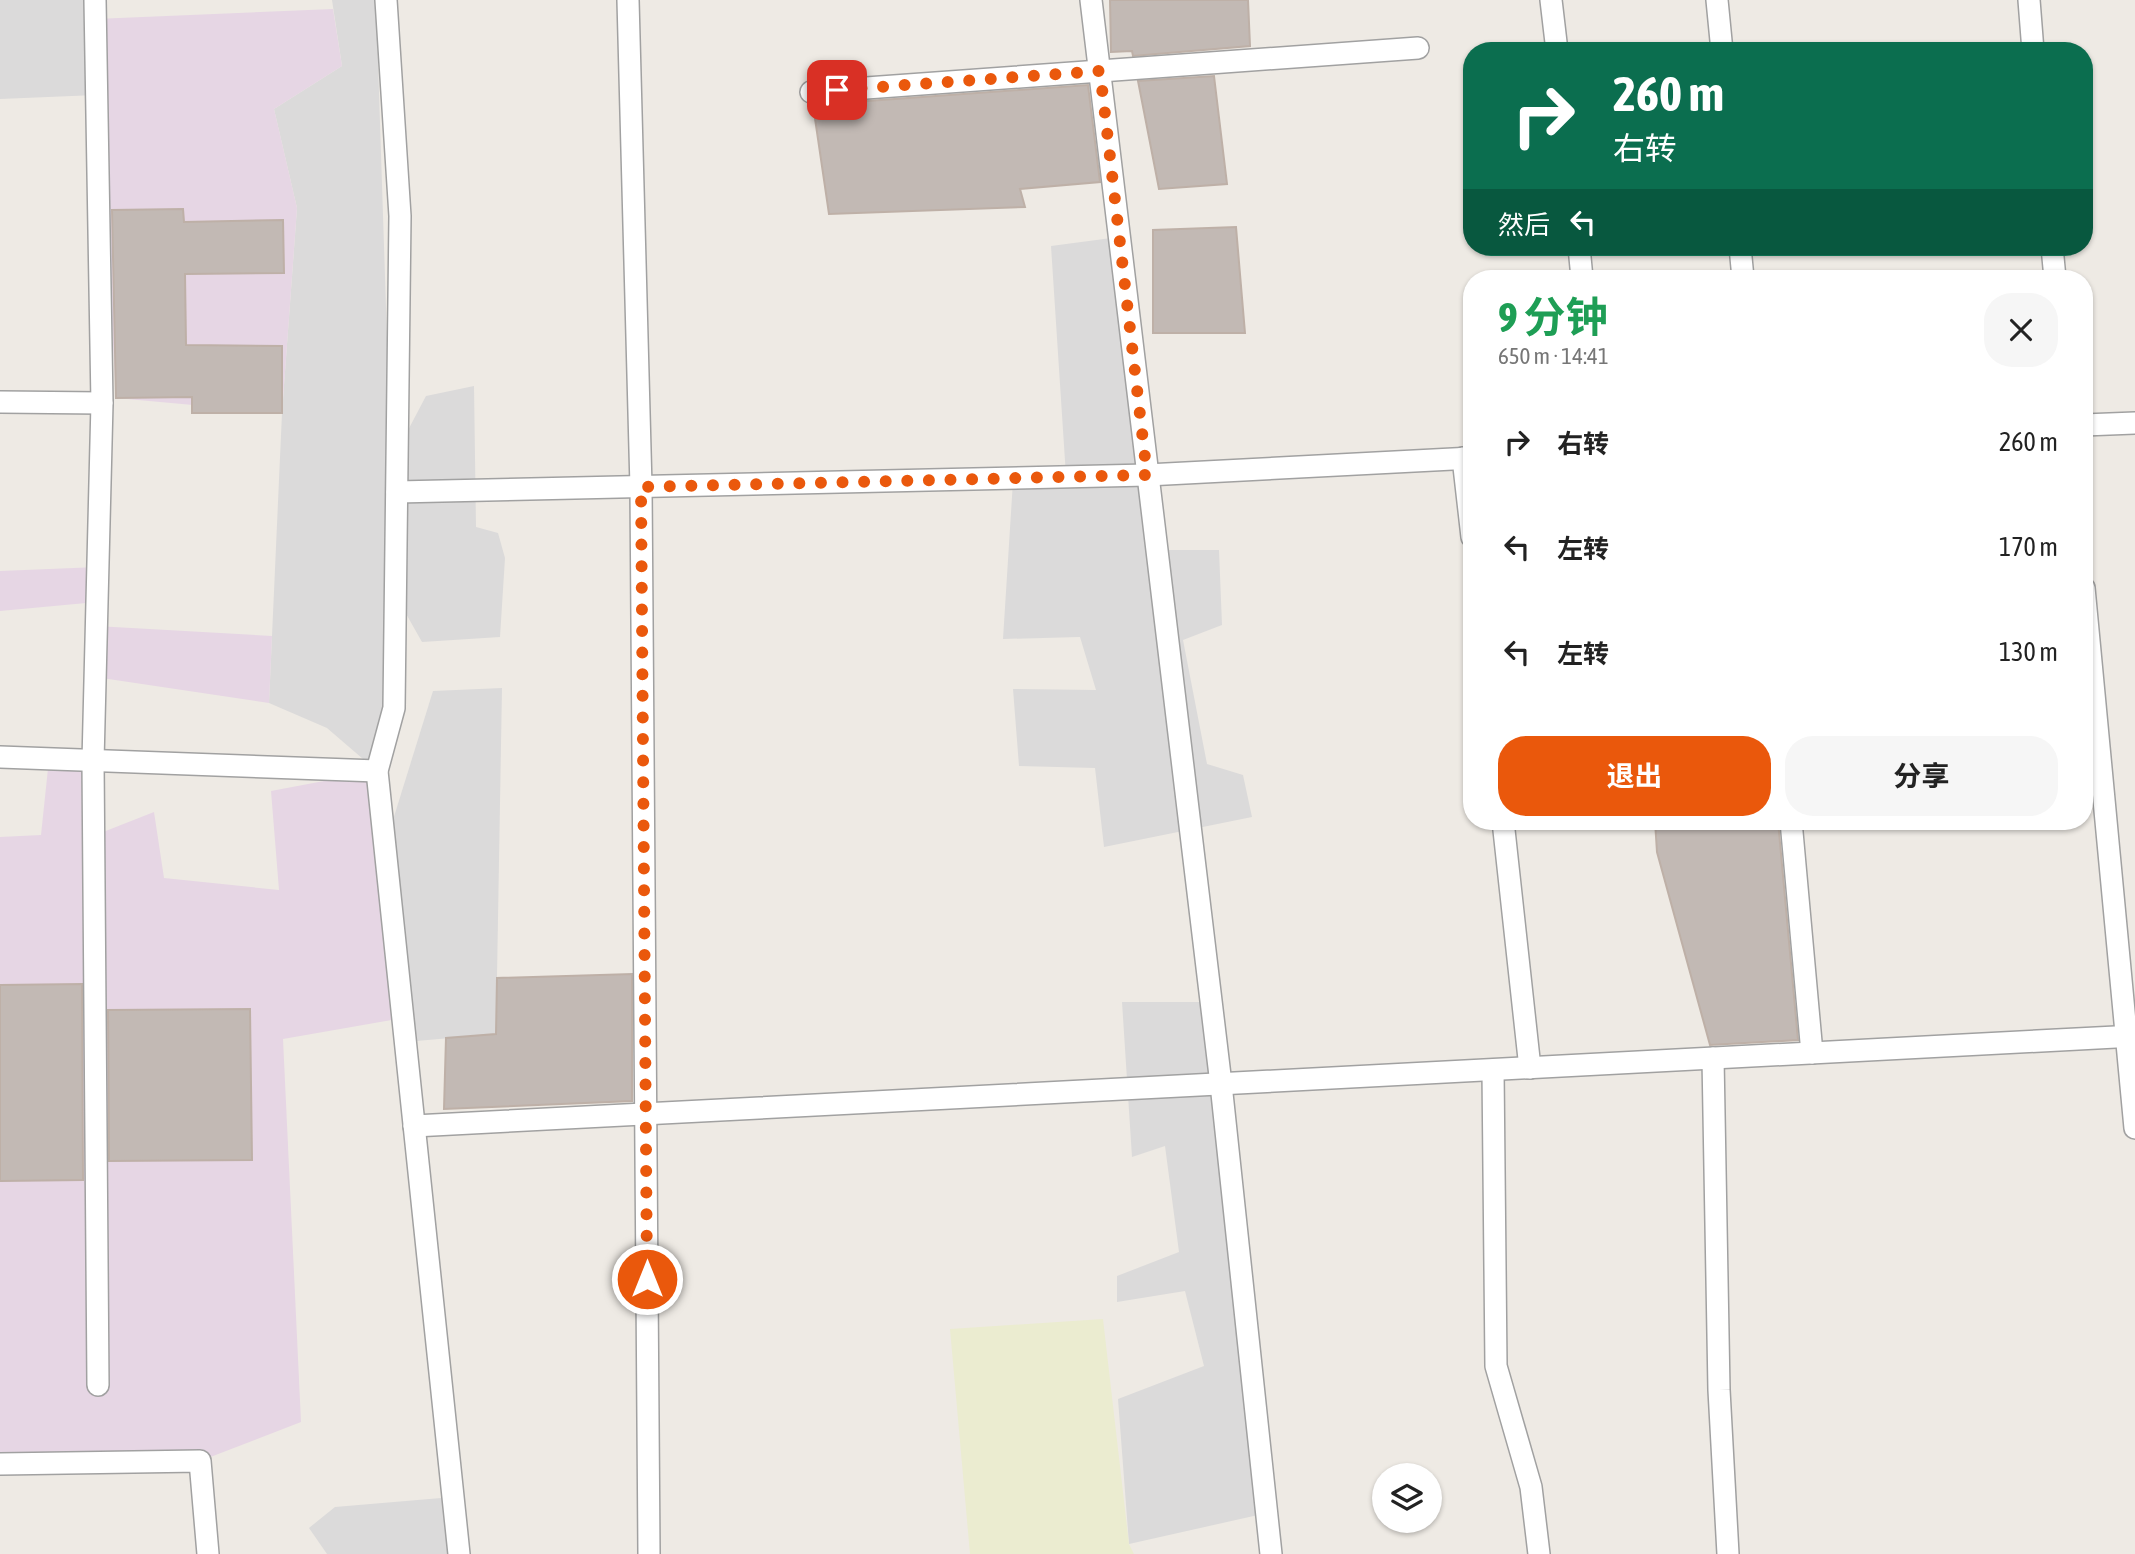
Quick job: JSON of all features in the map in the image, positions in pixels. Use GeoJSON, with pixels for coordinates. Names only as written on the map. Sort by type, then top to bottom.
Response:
{"type":"FeatureCollection","features":[{"type":"Feature","properties":{"kind":"street"},"geometry":{"type":"LineString","coordinates":[[95,0],[102,404],[93,761],[98,1385]]}},
{"type":"Feature","properties":{"kind":"street"},"geometry":{"type":"LineString","coordinates":[[386,0],[400,216],[397,492],[394,708],[377,771],[459,1554]]}},
{"type":"Feature","properties":{"kind":"street"},"geometry":{"type":"LineString","coordinates":[[628,0],[641,487],[649,1554]]}},
{"type":"Feature","properties":{"kind":"street"},"geometry":{"type":"LineString","coordinates":[[1091,0],[1221,1084],[1271,1554]]}},
{"type":"Feature","properties":{"kind":"street"},"geometry":{"type":"LineString","coordinates":[[1551,0],[1556,42]]}},
{"type":"Feature","properties":{"kind":"street"},"geometry":{"type":"LineString","coordinates":[[1717,0],[1721,42]]}},
{"type":"Feature","properties":{"kind":"street"},"geometry":{"type":"LineString","coordinates":[[2028,0],[2032,42]]}},
{"type":"Feature","properties":{"kind":"street"},"geometry":{"type":"LineString","coordinates":[[811,92],[1418,48]]}},
{"type":"Feature","properties":{"kind":"street"},"geometry":{"type":"LineString","coordinates":[[0,402],[102,404]]}},
{"type":"Feature","properties":{"kind":"street"},"geometry":{"type":"LineString","coordinates":[[2093,425],[2135,424]]}},
{"type":"Feature","properties":{"kind":"street"},"geometry":{"type":"LineString","coordinates":[[397,492],[1147,475],[1463,458]]}},
{"type":"Feature","properties":{"kind":"street"},"geometry":{"type":"LineString","coordinates":[[2093,674],[2131,1036],[2135,1128]]}},
{"type":"Feature","properties":{"kind":"street"},"geometry":{"type":"LineString","coordinates":[[0,757],[377,771]]}},
{"type":"Feature","properties":{"kind":"street"},"geometry":{"type":"LineString","coordinates":[[1504,830],[1530,1068]]}},
{"type":"Feature","properties":{"kind":"street"},"geometry":{"type":"LineString","coordinates":[[1792,830],[1812,1053]]}},
{"type":"Feature","properties":{"kind":"street"},"geometry":{"type":"LineString","coordinates":[[414,1126],[2131,1036]]}},
{"type":"Feature","properties":{"kind":"street"},"geometry":{"type":"LineString","coordinates":[[1713,1058],[1718,1390],[1728,1554]]}},
{"type":"Feature","properties":{"kind":"street"},"geometry":{"type":"LineString","coordinates":[[1493,1070],[1496,1366],[1531,1487],[1539,1554]]}},
{"type":"Feature","properties":{"kind":"street"},"geometry":{"type":"LineString","coordinates":[[0,1464],[200,1461],[208,1554]]}},
{"type":"Feature","properties":{"kind":"shaded area"},"geometry":{"type":"Polygon","coordinates":[[[0,0],[95,0],[96,95],[0,99],[0,0]]]}},
{"type":"Feature","properties":{"kind":"shaded area"},"geometry":{"type":"Polygon","coordinates":[[[332,0],[376,0],[395,584],[406,434],[426,396],[474,386],[476,527],[498,533],[505,558],[500,637],[422,642],[396,596],[377,771],[327,728],[269,703],[282,413],[297,208],[274,109],[342,66],[332,0]]]}},
{"type":"Feature","properties":{"kind":"shaded area"},"geometry":{"type":"Polygon","coordinates":[[[333,9],[342,66],[274,109],[297,208],[282,413],[116,398],[95,19],[333,9]]]}},
{"type":"Feature","properties":{"kind":"shaded area"},"geometry":{"type":"Polygon","coordinates":[[[1119,237],[1156,550],[1219,550],[1222,625],[1183,640],[1207,764],[1243,775],[1252,817],[1104,847],[1095,768],[1019,766],[1013,689],[1096,690],[1080,637],[1003,639],[1013,481],[1066,476],[1051,246],[1119,237]]]}},
{"type":"Feature","properties":{"kind":"shaded area"},"geometry":{"type":"Polygon","coordinates":[[[98,567],[97,602],[0,611],[0,571],[98,567]]]}},
{"type":"Feature","properties":{"kind":"shaded area"},"geometry":{"type":"Polygon","coordinates":[[[96,626],[272,636],[269,703],[95,677],[96,626]]]}},
{"type":"Feature","properties":{"kind":"shaded area"},"geometry":{"type":"Polygon","coordinates":[[[502,688],[496,1034],[405,1042],[388,836],[433,691],[502,688]]]}},
{"type":"Feature","properties":{"kind":"shaded area"},"geometry":{"type":"Polygon","coordinates":[[[49,759],[93,761],[93,836],[154,812],[164,878],[279,890],[271,791],[377,771],[403,1018],[283,1039],[301,1422],[200,1461],[0,1464],[0,837],[41,835],[49,759]]]}},
{"type":"Feature","properties":{"kind":"shaded area"},"geometry":{"type":"Polygon","coordinates":[[[1122,1002],[1211,1002],[1267,1513],[1129,1544],[1118,1399],[1204,1366],[1185,1291],[1117,1302],[1117,1276],[1179,1252],[1165,1146],[1132,1157],[1122,1002]]]}},
{"type":"Feature","properties":{"kind":"shaded area"},"geometry":{"type":"Polygon","coordinates":[[[453,1497],[459,1554],[327,1554],[309,1528],[335,1507],[453,1497]]]}},
{"type":"Feature","properties":{"kind":"green space"},"geometry":{"type":"Polygon","coordinates":[[[1103,1319],[1129,1544],[1134,1554],[970,1554],[950,1329],[1103,1319]]]}},
{"type":"Feature","properties":{"kind":"building"},"geometry":{"type":"Polygon","coordinates":[[[1110,0],[1248,0],[1250,46],[1133,56],[1132,51],[1111,52],[1110,0]]]}},
{"type":"Feature","properties":{"kind":"building"},"geometry":{"type":"Polygon","coordinates":[[[1214,76],[1227,184],[1159,189],[1138,81],[1214,76]]]}},
{"type":"Feature","properties":{"kind":"building"},"geometry":{"type":"Polygon","coordinates":[[[1088,85],[1100,182],[1020,189],[1025,207],[829,214],[813,105],[1088,85]]]}},
{"type":"Feature","properties":{"kind":"building"},"geometry":{"type":"Polygon","coordinates":[[[183,209],[184,222],[283,220],[284,273],[185,274],[186,345],[282,346],[282,413],[192,413],[192,397],[116,398],[112,210],[183,209]]]}},
{"type":"Feature","properties":{"kind":"building"},"geometry":{"type":"Polygon","coordinates":[[[1236,227],[1245,333],[1153,333],[1153,230],[1236,227]]]}},
{"type":"Feature","properties":{"kind":"building"},"geometry":{"type":"Polygon","coordinates":[[[1656,830],[1779,830],[1798,1040],[1710,1045],[1657,852],[1656,830]]]}},
{"type":"Feature","properties":{"kind":"building"},"geometry":{"type":"Polygon","coordinates":[[[632,974],[632,1101],[444,1109],[446,1038],[496,1034],[497,978],[632,974]]]}},
{"type":"Feature","properties":{"kind":"building"},"geometry":{"type":"Polygon","coordinates":[[[82,984],[83,1180],[0,1181],[0,985],[82,984]]]}},
{"type":"Feature","properties":{"kind":"building"},"geometry":{"type":"Polygon","coordinates":[[[250,1009],[252,1160],[109,1161],[108,1010],[250,1009]]]}},
{"type":"Feature","properties":{"kind":"route"},"geometry":{"type":"LineString","coordinates":[[647,1279],[641,487],[1147,475],[1100,71],[837,90]]}}]}
